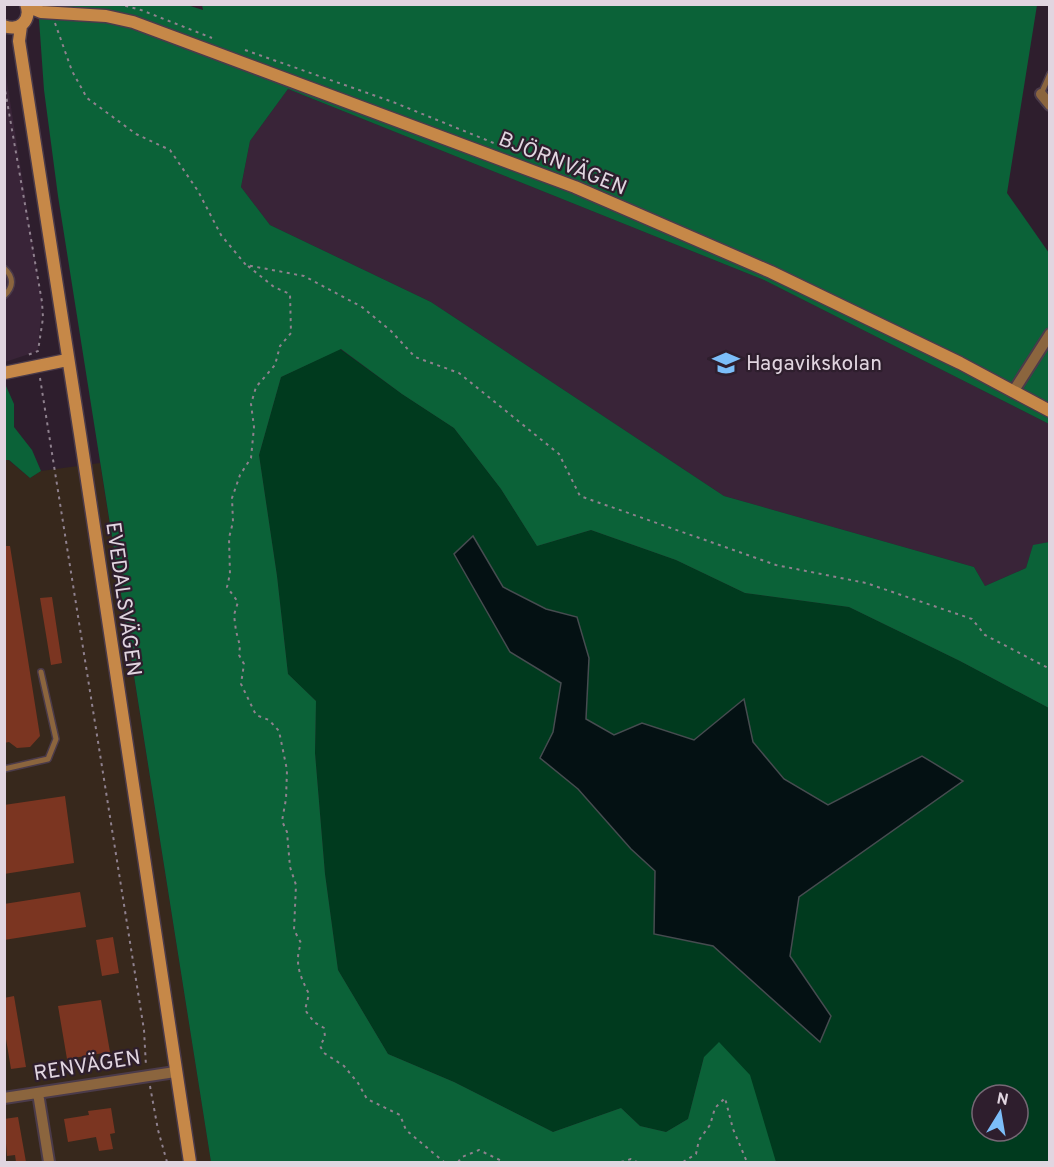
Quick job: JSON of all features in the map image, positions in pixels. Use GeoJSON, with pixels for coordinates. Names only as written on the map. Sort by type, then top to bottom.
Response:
{"type":"FeatureCollection","features":[{"type":"Feature","properties":{"kind":"street","name":"BJÖRNVÄGEN"},"geometry":{"type":"LineString","coordinates":[[27,5],[46,12],[106,16],[134,22],[575,187],[771,272],[960,363],[1050,411]]}},
{"type":"Feature","properties":{"kind":"street","name":"EVEDALSVÄGEN"},"geometry":{"type":"LineString","coordinates":[[27,5],[19,41],[190,1162]]}},
{"type":"Feature","properties":{"kind":"street"},"geometry":{"type":"LineString","coordinates":[[5,26],[11,28],[46,12]]}},
{"type":"Feature","properties":{"kind":"street"},"geometry":{"type":"LineString","coordinates":[[5,26],[19,41]]}},
{"type":"Feature","properties":{"kind":"street"},"geometry":{"type":"LineString","coordinates":[[1041,94],[1050,105]]}},
{"type":"Feature","properties":{"kind":"street"},"geometry":{"type":"LineString","coordinates":[[1013,392],[1050,334]]}},
{"type":"Feature","properties":{"kind":"street"},"geometry":{"type":"LineString","coordinates":[[4,373],[67,360]]}},
{"type":"Feature","properties":{"kind":"street","name":"RENVÄGEN"},"geometry":{"type":"LineString","coordinates":[[4,1098],[175,1072]]}},
{"type":"Feature","properties":{"kind":"street"},"geometry":{"type":"LineString","coordinates":[[38,1093],[49,1162]]}},
{"type":"Feature","properties":{"kind":"lane"},"geometry":{"type":"LineString","coordinates":[[1041,94],[1050,74]]}},
{"type":"Feature","properties":{"kind":"lane"},"geometry":{"type":"LineString","coordinates":[[4,268],[11,275],[12,280],[9,291],[4,296]]}},
{"type":"Feature","properties":{"kind":"lane"},"geometry":{"type":"LineString","coordinates":[[4,769],[48,759],[56,739],[41,672]]}},
{"type":"Feature","properties":{"kind":"path"},"geometry":{"type":"LineString","coordinates":[[46,12],[72,71],[87,98],[135,134],[170,150],[198,191],[220,235],[246,265],[274,287],[290,294],[291,333],[280,346],[275,365],[256,387],[251,404],[254,428],[250,458],[240,475],[232,498],[233,522],[229,538],[230,574],[227,586],[238,602],[234,615],[240,646],[239,655],[244,664],[241,684],[256,715],[269,720],[279,731],[287,770],[286,799],[282,821],[287,832],[290,867],[296,885],[294,930],[301,943],[297,954],[298,974],[309,994],[305,1010],[314,1022],[324,1028],[326,1037],[320,1046],[324,1053],[344,1066],[367,1099],[400,1115],[406,1130],[444,1162]]}},
{"type":"Feature","properties":{"kind":"path"},"geometry":{"type":"LineString","coordinates":[[4,84],[42,302],[43,318],[38,367],[144,1030],[145,1059],[158,1130],[167,1162]]}},
{"type":"Feature","properties":{"kind":"path"},"geometry":{"type":"LineString","coordinates":[[246,265],[304,276],[362,307],[391,331],[415,357],[459,373],[559,454],[580,496],[776,565],[866,583],[972,619],[985,635],[1050,669]]}},
{"type":"Feature","properties":{"kind":"path"},"geometry":{"type":"LineString","coordinates":[[19,358],[38,351]]}},
{"type":"Feature","properties":{"kind":"path"},"geometry":{"type":"LineString","coordinates":[[683,1162],[696,1154],[699,1140],[710,1125],[715,1108],[724,1098],[747,1162]]}},
{"type":"Feature","properties":{"kind":"path"},"geometry":{"type":"LineString","coordinates":[[458,1162],[462,1157],[479,1150],[504,1162]]}},
{"type":"Feature","properties":{"kind":"path"},"geometry":{"type":"LineString","coordinates":[[621,1162],[632,1159],[637,1162]]}},
{"type":"Feature","properties":{"kind":"shaded area"},"geometry":{"type":"Polygon","coordinates":[[[4,63],[42,302],[38,351],[5,362],[4,63]]]}},
{"type":"Feature","properties":{"kind":"shaded area","name":"Hagavikskolan"},"geometry":{"type":"Polygon","coordinates":[[[288,89],[764,280],[1049,424],[1049,542],[1033,546],[1026,568],[985,586],[974,567],[724,496],[431,302],[270,225],[241,187],[250,141],[288,89]]]}},
{"type":"Feature","properties":{"kind":"shaded area"},"geometry":{"type":"Polygon","coordinates":[[[4,460],[8,460],[30,478],[41,471],[100,463],[211,1162],[5,1162],[4,460]]]}},
{"type":"Feature","properties":{"kind":"shaded area"},"geometry":{"type":"Polygon","coordinates":[[[473,536],[503,587],[546,609],[577,617],[589,658],[586,719],[614,735],[642,723],[694,740],[744,699],[753,742],[784,779],[828,805],[922,756],[963,781],[799,897],[790,956],[831,1016],[820,1042],[713,946],[654,934],[655,871],[631,849],[578,789],[540,758],[553,732],[561,683],[510,652],[454,554],[473,536]]]}},
{"type":"Feature","properties":{"kind":"green space"},"geometry":{"type":"Polygon","coordinates":[[[184,4],[203,10],[202,5],[1037,5],[1007,193],[1049,253],[1049,424],[764,280],[288,89],[250,141],[241,187],[270,225],[431,302],[724,496],[974,567],[985,586],[1026,568],[1033,545],[1049,542],[1049,708],[960,661],[849,607],[745,593],[676,560],[591,530],[537,546],[501,489],[454,428],[402,394],[341,349],[281,377],[259,455],[277,576],[288,674],[316,701],[315,753],[325,874],[338,970],[388,1054],[454,1082],[553,1132],[621,1108],[640,1126],[666,1132],[688,1119],[704,1057],[719,1042],[750,1075],[776,1162],[211,1162],[58,196],[44,90],[38,5],[184,4]]]}},
{"type":"Feature","properties":{"kind":"green space"},"geometry":{"type":"Polygon","coordinates":[[[340,349],[454,428],[501,489],[537,546],[591,530],[676,560],[745,593],[849,607],[960,661],[1049,708],[1049,1162],[776,1162],[772,1152],[704,1057],[688,1119],[666,1132],[640,1126],[621,1108],[553,1132],[454,1082],[388,1054],[338,970],[325,874],[315,753],[316,701],[288,674],[277,576],[259,455],[281,377],[340,349]],[[473,536],[454,554],[510,652],[561,683],[553,732],[541,758],[578,789],[631,849],[655,871],[654,934],[713,946],[820,1042],[831,1016],[790,956],[799,897],[962,781],[922,756],[828,805],[784,779],[753,742],[744,700],[694,740],[642,723],[614,735],[586,719],[589,658],[577,617],[546,609],[503,587],[473,536]]]}},
{"type":"Feature","properties":{"kind":"green space"},"geometry":{"type":"Polygon","coordinates":[[[6,386],[14,404],[14,427],[32,450],[41,471],[30,478],[9,460],[5,460],[4,387],[6,386]]]}},
{"type":"Feature","properties":{"kind":"building"},"geometry":{"type":"Polygon","coordinates":[[[4,546],[10,546],[40,736],[30,747],[17,748],[9,742],[4,743],[4,546]]]}},
{"type":"Feature","properties":{"kind":"building"},"geometry":{"type":"Polygon","coordinates":[[[52,597],[62,663],[51,665],[40,598],[52,597]]]}},
{"type":"Feature","properties":{"kind":"building"},"geometry":{"type":"Polygon","coordinates":[[[65,796],[74,863],[4,874],[4,805],[65,796]]]}},
{"type":"Feature","properties":{"kind":"building"},"geometry":{"type":"Polygon","coordinates":[[[80,892],[86,927],[4,940],[4,904],[80,892]]]}},
{"type":"Feature","properties":{"kind":"building"},"geometry":{"type":"Polygon","coordinates":[[[113,937],[119,973],[102,976],[96,940],[113,937]]]}},
{"type":"Feature","properties":{"kind":"building"},"geometry":{"type":"Polygon","coordinates":[[[14,996],[26,1067],[11,1069],[4,1027],[4,998],[14,996]]]}},
{"type":"Feature","properties":{"kind":"building"},"geometry":{"type":"Polygon","coordinates":[[[101,1000],[110,1052],[67,1059],[58,1006],[101,1000]]]}},
{"type":"Feature","properties":{"kind":"building"},"geometry":{"type":"Polygon","coordinates":[[[111,1108],[115,1133],[110,1134],[113,1149],[99,1151],[96,1137],[68,1142],[64,1119],[89,1115],[88,1111],[111,1108]]]}},
{"type":"Feature","properties":{"kind":"building"},"geometry":{"type":"Polygon","coordinates":[[[18,1117],[26,1162],[16,1162],[15,1155],[7,1156],[4,1119],[18,1117]]]}},
{"type":"Feature","properties":{"kind":"place","name":"Hagavikskolan"},"geometry":{"type":"Point","coordinates":[726,363]}}]}
